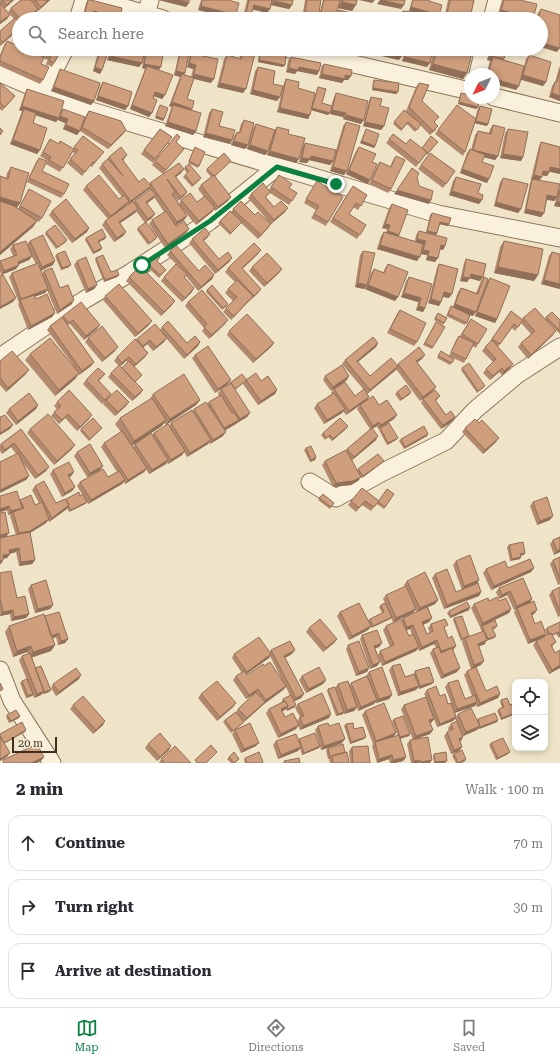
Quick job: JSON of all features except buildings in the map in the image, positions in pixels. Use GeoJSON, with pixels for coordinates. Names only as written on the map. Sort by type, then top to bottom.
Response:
{"type":"FeatureCollection","features":[{"type":"Feature","properties":{"kind":"street"},"geometry":{"type":"LineString","coordinates":[[80,12],[84,0]]}},
{"type":"Feature","properties":{"kind":"street"},"geometry":{"type":"LineString","coordinates":[[97,0],[148,7]]}},
{"type":"Feature","properties":{"kind":"street"},"geometry":{"type":"LineString","coordinates":[[494,12],[497,0]]}},
{"type":"Feature","properties":{"kind":"street"},"geometry":{"type":"LineString","coordinates":[[43,92],[61,56]]}},
{"type":"Feature","properties":{"kind":"street"},"geometry":{"type":"LineString","coordinates":[[319,56],[464,90]]}},
{"type":"Feature","properties":{"kind":"street"},"geometry":{"type":"LineString","coordinates":[[479,68],[482,56]]}},
{"type":"Feature","properties":{"kind":"street"},"geometry":{"type":"LineString","coordinates":[[0,73],[64,103],[277,167],[438,214],[560,238]]}},
{"type":"Feature","properties":{"kind":"street"},"geometry":{"type":"LineString","coordinates":[[500,98],[560,113]]}},
{"type":"Feature","properties":{"kind":"street"},"geometry":{"type":"LineString","coordinates":[[0,357],[84,300],[130,273],[210,221],[277,167]]}},
{"type":"Feature","properties":{"kind":"street"},"geometry":{"type":"LineString","coordinates":[[310,482],[336,498],[381,473],[446,441],[475,410],[518,374],[560,347]]}},
{"type":"Feature","properties":{"kind":"street"},"geometry":{"type":"LineString","coordinates":[[0,670],[12,701],[52,763]]}},
{"type":"Feature","properties":{"kind":"route"},"geometry":{"type":"LineString","coordinates":[[142,265],[210,221],[277,167],[336,184]]}}]}
